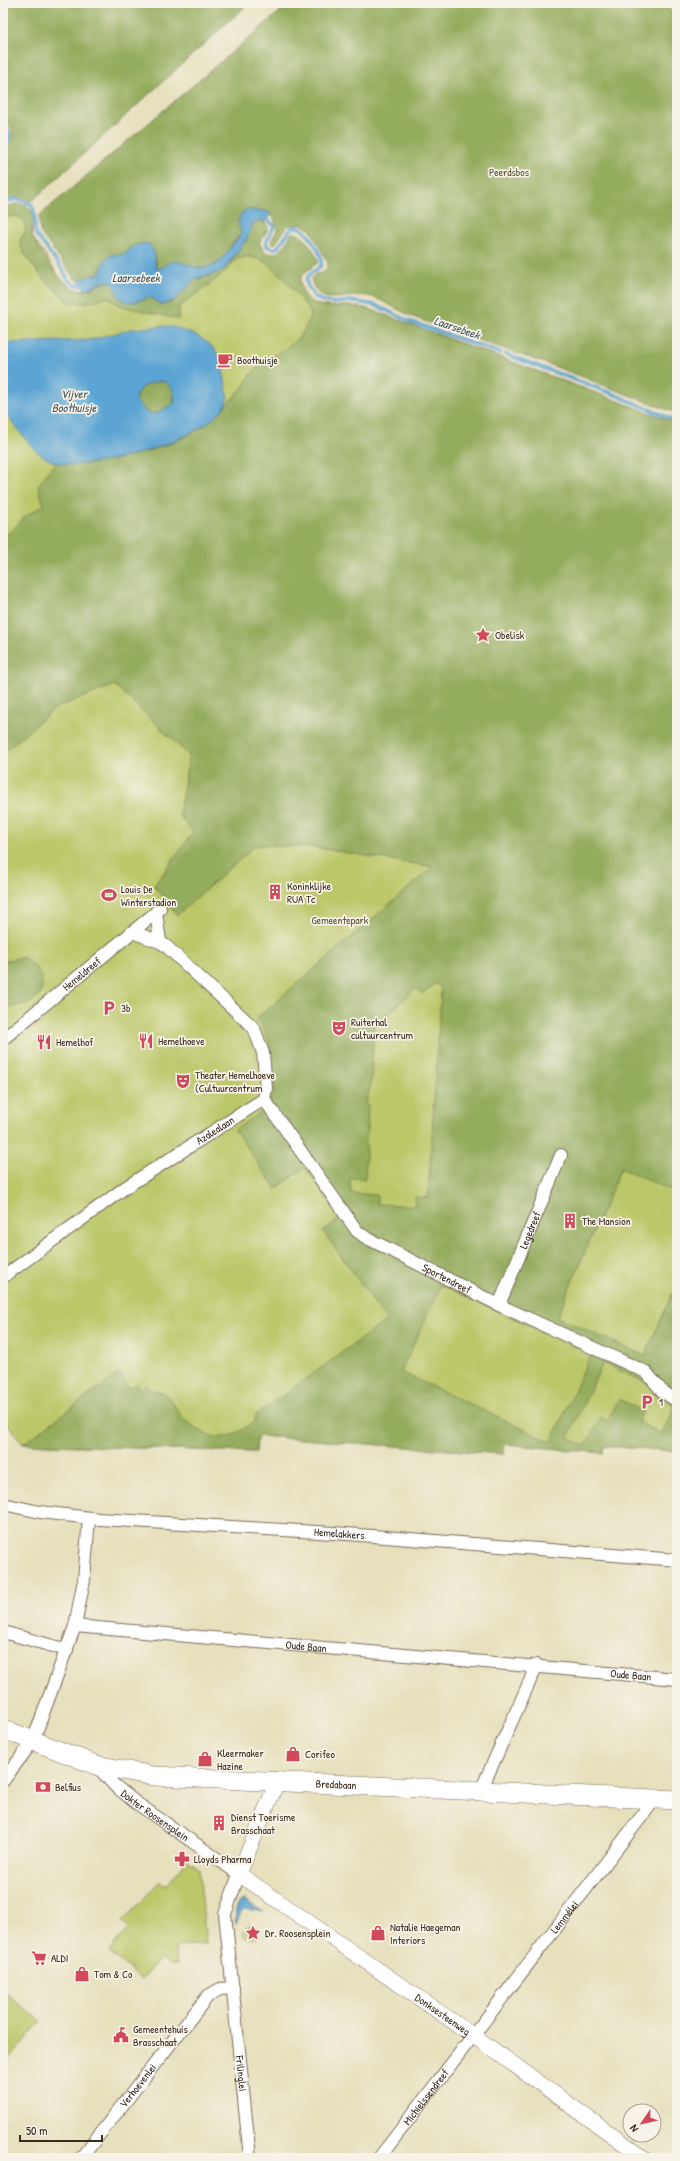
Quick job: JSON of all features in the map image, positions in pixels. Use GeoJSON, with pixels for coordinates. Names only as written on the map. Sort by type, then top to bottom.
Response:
{"type":"FeatureCollection","features":[{"type":"Feature","properties":{"kind":"main road","name":"Bredabaan"},"geometry":{"type":"LineString","coordinates":[[3,1729],[96,1765],[154,1776],[677,1800]]}},
{"type":"Feature","properties":{"kind":"street","name":"Hemeldreef"},"geometry":{"type":"LineString","coordinates":[[3,1039],[158,910],[160,942]]}},
{"type":"Feature","properties":{"kind":"street"},"geometry":{"type":"LineString","coordinates":[[132,932],[160,942],[254,1028],[263,1053],[266,1088],[264,1100]]}},
{"type":"Feature","properties":{"kind":"street","name":"Azalealaan"},"geometry":{"type":"LineString","coordinates":[[3,1277],[126,1187],[264,1100]]}},
{"type":"Feature","properties":{"kind":"street","name":"Sportendreef"},"geometry":{"type":"LineString","coordinates":[[264,1100],[356,1230],[365,1237],[499,1305],[646,1372],[662,1391],[677,1401]]}},
{"type":"Feature","properties":{"kind":"street","name":"Legedreef"},"geometry":{"type":"LineString","coordinates":[[499,1305],[562,1155]]}},
{"type":"Feature","properties":{"kind":"street","name":"Hemelakkers"},"geometry":{"type":"LineString","coordinates":[[3,1504],[40,1512],[89,1518],[334,1533],[677,1560]]}},
{"type":"Feature","properties":{"kind":"street"},"geometry":{"type":"LineString","coordinates":[[3,1781],[33,1741],[75,1626],[84,1580],[89,1518]]}},
{"type":"Feature","properties":{"kind":"street","name":"Oude Baan"},"geometry":{"type":"LineString","coordinates":[[75,1626],[537,1665],[677,1679]]}},
{"type":"Feature","properties":{"kind":"street"},"geometry":{"type":"LineString","coordinates":[[3,1632],[67,1650]]}},
{"type":"Feature","properties":{"kind":"street"},"geometry":{"type":"LineString","coordinates":[[481,1790],[537,1665]]}},
{"type":"Feature","properties":{"kind":"street","name":"Dokter Roosensplein"},"geometry":{"type":"LineString","coordinates":[[96,1765],[114,1785],[135,1802],[239,1874]]}},
{"type":"Feature","properties":{"kind":"street"},"geometry":{"type":"LineString","coordinates":[[233,1988],[225,1914],[239,1874],[277,1782]]}},
{"type":"Feature","properties":{"kind":"street","name":"Lemmélei"},"geometry":{"type":"LineString","coordinates":[[474,2036],[656,1799]]}},
{"type":"Feature","properties":{"kind":"street","name":"Donksesteenweg"},"geometry":{"type":"LineString","coordinates":[[239,1874],[474,2036],[644,2158]]}},
{"type":"Feature","properties":{"kind":"street","name":"Verhoevenlei"},"geometry":{"type":"LineString","coordinates":[[81,2158],[208,1996],[220,1989],[233,1988]]}},
{"type":"Feature","properties":{"kind":"street","name":"Frilinglei"},"geometry":{"type":"LineString","coordinates":[[233,1988],[250,2158]]}},
{"type":"Feature","properties":{"kind":"street","name":"Michielssendreef"},"geometry":{"type":"LineString","coordinates":[[379,2158],[474,2036]]}},
{"type":"Feature","properties":{"kind":"green space"},"geometry":{"type":"Polygon","coordinates":[[[3,3],[249,3],[32,201],[19,197],[3,201],[3,169],[11,142],[12,130],[9,124],[3,119],[3,3]]]}},
{"type":"Feature","properties":{"kind":"green space","name":"Peerdsbos"},"geometry":{"type":"Polygon","coordinates":[[[290,3],[665,3],[677,18],[677,413],[567,371],[413,317],[375,298],[356,296],[329,298],[321,295],[315,289],[311,279],[315,274],[324,272],[328,263],[311,230],[301,224],[287,226],[276,243],[272,244],[271,240],[277,231],[274,218],[267,211],[246,210],[239,224],[241,234],[223,258],[205,269],[190,268],[172,261],[159,269],[156,268],[156,261],[135,245],[125,254],[111,255],[93,277],[82,280],[75,279],[40,232],[39,216],[290,3]]]}},
{"type":"Feature","properties":{"kind":"green space","name":"Gemeentepark"},"geometry":{"type":"Polygon","coordinates":[[[16,204],[27,206],[31,210],[33,215],[32,236],[60,278],[72,288],[85,290],[99,283],[114,286],[206,278],[219,274],[265,222],[267,231],[259,243],[266,253],[271,254],[279,252],[285,246],[291,234],[294,233],[298,234],[305,240],[315,254],[318,262],[302,275],[300,281],[307,298],[313,303],[327,306],[355,306],[365,308],[677,423],[677,1451],[604,1446],[603,1453],[505,1444],[504,1454],[260,1436],[257,1438],[256,1452],[23,1444],[3,1417],[3,208],[16,204]]]}},
{"type":"Feature","properties":{"kind":"green space","name":"Gemeentepark"},"geometry":{"type":"Polygon","coordinates":[[[16,204],[25,206],[31,210],[33,215],[32,236],[39,250],[60,277],[74,289],[83,291],[109,281],[114,286],[123,301],[134,302],[150,297],[159,304],[171,303],[192,281],[209,276],[229,265],[247,239],[253,223],[261,220],[265,222],[268,228],[259,243],[266,253],[271,254],[279,252],[285,246],[291,234],[294,233],[302,237],[312,249],[318,262],[302,275],[300,281],[307,298],[313,303],[327,306],[355,306],[365,308],[677,423],[677,1193],[621,1168],[557,1317],[645,1356],[677,1283],[677,1451],[604,1446],[603,1453],[505,1444],[504,1454],[260,1436],[257,1438],[256,1452],[23,1444],[119,1373],[130,1388],[136,1384],[140,1390],[146,1385],[150,1390],[158,1391],[168,1397],[185,1420],[205,1433],[220,1437],[233,1434],[255,1421],[256,1415],[387,1320],[323,1231],[341,1218],[305,1167],[276,1189],[235,1130],[266,1108],[274,1092],[269,1041],[257,1018],[433,867],[313,847],[256,845],[177,915],[154,886],[193,832],[179,815],[189,755],[115,685],[55,708],[3,753],[3,534],[10,533],[24,517],[44,505],[38,486],[48,471],[56,463],[92,463],[113,460],[136,454],[158,448],[178,440],[196,431],[209,422],[243,387],[253,372],[296,340],[307,324],[311,313],[289,284],[269,265],[258,259],[247,257],[236,260],[220,276],[179,307],[178,319],[122,306],[106,297],[87,303],[68,302],[40,275],[23,251],[19,242],[26,230],[23,219],[13,216],[8,217],[3,221],[3,208],[16,204]],[[436,983],[422,994],[416,988],[374,1027],[371,1083],[366,1104],[368,1105],[365,1179],[350,1178],[351,1193],[377,1195],[377,1204],[415,1206],[415,1197],[428,1198],[441,989],[436,983]],[[441,1285],[401,1372],[551,1442],[591,1354],[441,1285]],[[603,1363],[568,1437],[585,1446],[601,1417],[607,1421],[619,1399],[643,1411],[638,1422],[662,1434],[675,1406],[659,1396],[651,1385],[603,1363]]]}},
{"type":"Feature","properties":{"kind":"green space"},"geometry":{"type":"Polygon","coordinates":[[[163,381],[169,385],[172,390],[174,403],[156,414],[147,413],[135,400],[136,395],[141,388],[163,381]]]}},
{"type":"Feature","properties":{"kind":"green space"},"geometry":{"type":"Polygon","coordinates":[[[23,957],[38,971],[41,978],[42,990],[32,1001],[5,1008],[3,1005],[3,961],[23,957]]]}},
{"type":"Feature","properties":{"kind":"green space"},"geometry":{"type":"Polygon","coordinates":[[[187,1860],[199,1868],[206,1944],[175,1947],[177,1964],[170,1965],[161,1958],[142,1979],[108,1952],[129,1927],[122,1922],[159,1882],[167,1885],[187,1860]]]}},
{"type":"Feature","properties":{"kind":"green space"},"geometry":{"type":"Polygon","coordinates":[[[250,1926],[255,1928],[257,1933],[255,1938],[250,1940],[245,1938],[243,1933],[245,1928],[250,1926]]]}},
{"type":"Feature","properties":{"kind":"green space"},"geometry":{"type":"Polygon","coordinates":[[[3,1991],[41,2021],[3,2066],[3,1991]]]}},
{"type":"Feature","properties":{"kind":"water","name":"Laarsebeek"},"geometry":{"type":"Polygon","coordinates":[[[246,210],[267,211],[271,215],[265,222],[261,220],[253,223],[248,237],[223,271],[195,279],[175,300],[162,305],[150,297],[128,302],[121,299],[110,281],[99,283],[86,290],[78,280],[100,273],[105,260],[111,255],[125,254],[138,244],[149,244],[154,251],[156,268],[159,269],[172,261],[197,268],[209,267],[218,264],[241,234],[238,220],[242,212],[246,210]]]}},
{"type":"Feature","properties":{"kind":"water","name":"Vijver Boothuisje"},"geometry":{"type":"Polygon","coordinates":[[[169,326],[198,336],[204,340],[216,352],[221,363],[227,392],[226,404],[215,417],[196,430],[172,441],[118,459],[91,463],[69,464],[52,461],[37,452],[3,412],[3,343],[89,340],[132,329],[169,326]],[[163,381],[149,384],[141,388],[136,395],[135,400],[147,413],[156,414],[174,403],[174,396],[171,387],[163,381]]]}},
{"type":"Feature","properties":{"kind":"water"},"geometry":{"type":"Polygon","coordinates":[[[244,1900],[264,1912],[245,1909],[241,1912],[236,1924],[235,1914],[238,1904],[244,1900]]]}},
{"type":"Feature","properties":{"kind":"waterway","name":"Laarsebeek"},"geometry":{"type":"LineString","coordinates":[[3,124],[9,135],[3,155]]}},
{"type":"Feature","properties":{"kind":"waterway","name":"Laarsebeek"},"geometry":{"type":"LineString","coordinates":[[3,203],[16,199],[31,204],[35,216],[36,235],[61,267],[69,281],[75,285],[85,285]]}},
{"type":"Feature","properties":{"kind":"waterway","name":"Laarsebeek"},"geometry":{"type":"LineString","coordinates":[[265,217],[274,226],[266,242],[267,246],[274,249],[278,247],[292,228],[298,227],[302,229],[314,243],[320,255],[321,265],[306,280],[308,287],[315,297],[323,301],[334,303],[350,301],[375,305],[409,321],[500,353]]}},
{"type":"Feature","properties":{"kind":"waterway","name":"Laarsebeek"},"geometry":{"type":"LineString","coordinates":[[505,354],[616,395],[677,421]]}},
{"type":"Feature","properties":{"kind":"place","name":"Boothuisje"},"geometry":{"type":"Point","coordinates":[225,360]}},
{"type":"Feature","properties":{"kind":"place","name":"Obelisk"},"geometry":{"type":"Point","coordinates":[483,635]}},
{"type":"Feature","properties":{"kind":"place","name":"Koninklijke RUA Tc"},"geometry":{"type":"Point","coordinates":[275,892]}},
{"type":"Feature","properties":{"kind":"place","name":"Louis De Winterstadion"},"geometry":{"type":"Point","coordinates":[109,895]}},
{"type":"Feature","properties":{"kind":"place","name":"3b"},"geometry":{"type":"Point","coordinates":[109,1008]}},
{"type":"Feature","properties":{"kind":"place","name":"Ruiterhal cultuurcentrum"},"geometry":{"type":"Point","coordinates":[339,1028]}},
{"type":"Feature","properties":{"kind":"place","name":"Hemelhoeve"},"geometry":{"type":"Point","coordinates":[146,1041]}},
{"type":"Feature","properties":{"kind":"place","name":"Hemelhof"},"geometry":{"type":"Point","coordinates":[44,1042]}},
{"type":"Feature","properties":{"kind":"place","name":"Theater Hemelhoeve (Cultuurcentrum"},"geometry":{"type":"Point","coordinates":[183,1081]}},
{"type":"Feature","properties":{"kind":"place","name":"The Mansion"},"geometry":{"type":"Point","coordinates":[570,1221]}},
{"type":"Feature","properties":{"kind":"place","name":"1"},"geometry":{"type":"Point","coordinates":[647,1402]}},
{"type":"Feature","properties":{"kind":"place","name":"Corifeo"},"geometry":{"type":"Point","coordinates":[293,1754]}},
{"type":"Feature","properties":{"kind":"place","name":"Kleermaker Hazine"},"geometry":{"type":"Point","coordinates":[205,1759]}},
{"type":"Feature","properties":{"kind":"place","name":"Belfius"},"geometry":{"type":"Point","coordinates":[43,1787]}},
{"type":"Feature","properties":{"kind":"place","name":"Dienst Toerisme Brasschaat"},"geometry":{"type":"Point","coordinates":[219,1823]}},
{"type":"Feature","properties":{"kind":"place","name":"Lloyds Pharma"},"geometry":{"type":"Point","coordinates":[182,1859]}},
{"type":"Feature","properties":{"kind":"place","name":"Dr. Roosensplein"},"geometry":{"type":"Point","coordinates":[253,1933]}},
{"type":"Feature","properties":{"kind":"place","name":"Natalie Haegeman Interiors"},"geometry":{"type":"Point","coordinates":[378,1933]}},
{"type":"Feature","properties":{"kind":"place","name":"ALDI"},"geometry":{"type":"Point","coordinates":[39,1958]}},
{"type":"Feature","properties":{"kind":"place","name":"Tom & Co"},"geometry":{"type":"Point","coordinates":[82,1974]}},
{"type":"Feature","properties":{"kind":"place","name":"Gemeentehuis Brasschaat"},"geometry":{"type":"Point","coordinates":[121,2035]}}]}
